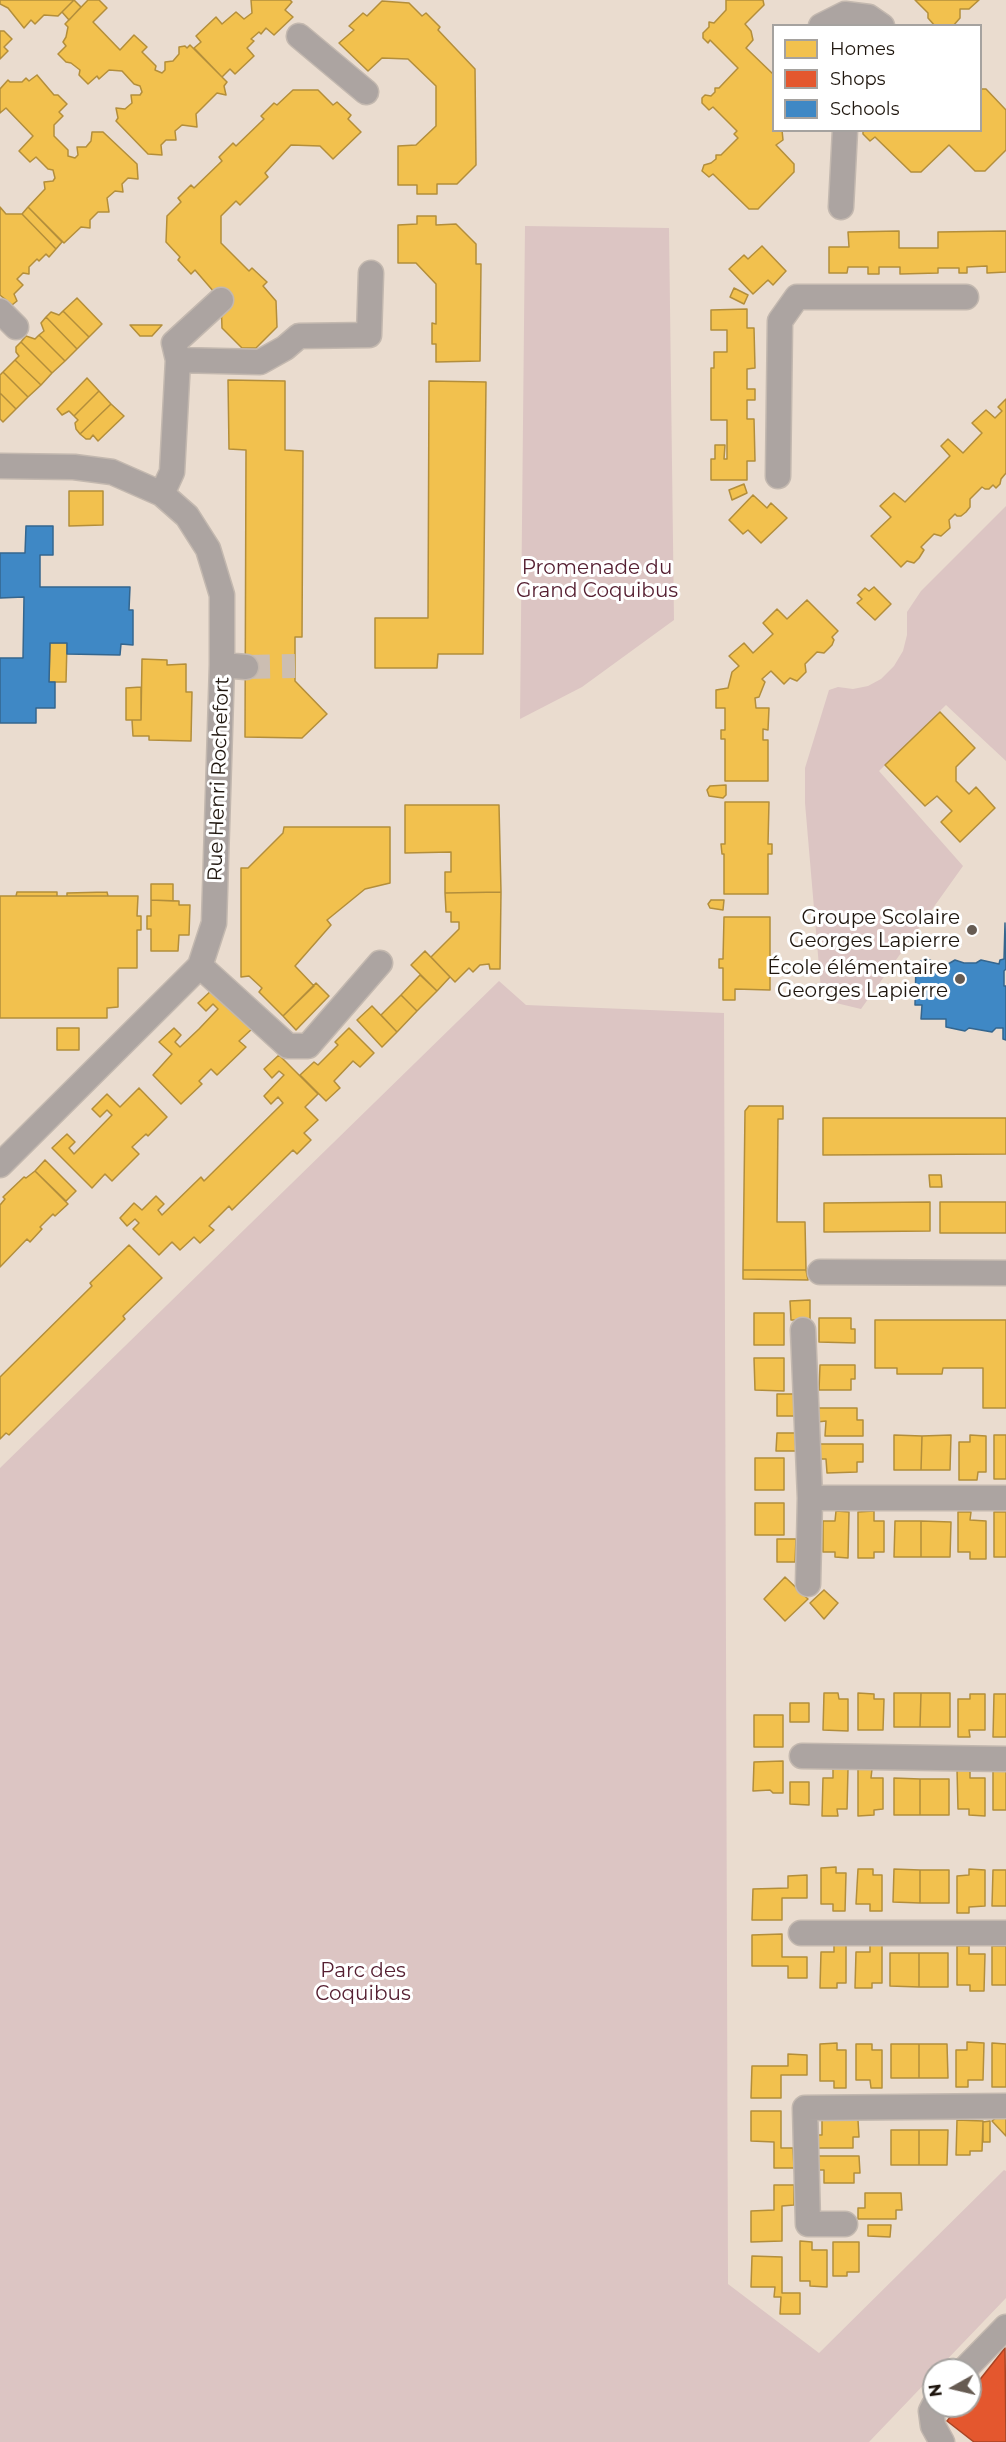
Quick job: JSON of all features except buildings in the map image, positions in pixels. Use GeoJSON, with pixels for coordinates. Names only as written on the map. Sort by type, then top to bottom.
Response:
{"type":"FeatureCollection","features":[{"type":"Feature","properties":{"kind":"street"},"geometry":{"type":"LineString","coordinates":[[825,24],[845,14],[869,17],[879,24]]}},
{"type":"Feature","properties":{"kind":"street"},"geometry":{"type":"LineString","coordinates":[[299,36],[366,92]]}},
{"type":"Feature","properties":{"kind":"street"},"geometry":{"type":"LineString","coordinates":[[841,207],[845,132]]}},
{"type":"Feature","properties":{"kind":"street"},"geometry":{"type":"LineString","coordinates":[[178,360],[260,362],[285,348],[299,336],[369,335],[371,273]]}},
{"type":"Feature","properties":{"kind":"street"},"geometry":{"type":"LineString","coordinates":[[778,476],[780,321],[797,297],[966,297]]}},
{"type":"Feature","properties":{"kind":"street"},"geometry":{"type":"LineString","coordinates":[[162,494],[172,472],[178,360],[174,343],[221,300]]}},
{"type":"Feature","properties":{"kind":"street","name":"Rue Henri Rochefort"},"geometry":{"type":"LineString","coordinates":[[0,466],[74,466],[112,472],[162,494],[187,516],[208,549],[222,595],[214,923],[200,966],[0,1165]]}},
{"type":"Feature","properties":{"kind":"street"},"geometry":{"type":"LineString","coordinates":[[222,665],[246,667]]}},
{"type":"Feature","properties":{"kind":"street"},"geometry":{"type":"LineString","coordinates":[[200,966],[288,1046],[308,1046],[380,963]]}},
{"type":"Feature","properties":{"kind":"street"},"geometry":{"type":"LineString","coordinates":[[820,1272],[1006,1273]]}},
{"type":"Feature","properties":{"kind":"street"},"geometry":{"type":"LineString","coordinates":[[802,1330],[810,1498],[808,1584]]}},
{"type":"Feature","properties":{"kind":"street"},"geometry":{"type":"LineString","coordinates":[[810,1498],[1006,1498]]}},
{"type":"Feature","properties":{"kind":"street"},"geometry":{"type":"LineString","coordinates":[[802,1756],[1006,1759]]}},
{"type":"Feature","properties":{"kind":"street"},"geometry":{"type":"LineString","coordinates":[[801,1934],[1006,1934]]}},
{"type":"Feature","properties":{"kind":"street"},"geometry":{"type":"LineString","coordinates":[[845,2224],[808,2224],[806,2108],[1006,2106]]}},
{"type":"Feature","properties":{"kind":"street"},"geometry":{"type":"LineString","coordinates":[[976,2358],[1006,2327]]}},
{"type":"Feature","properties":{"kind":"street"},"geometry":{"type":"LineString","coordinates":[[932,2418],[933,2426],[942,2442]]}},
{"type":"Feature","properties":{"kind":"green space","name":"Promenade du Grand Coquibus"},"geometry":{"type":"Polygon","coordinates":[[[525,226],[669,228],[674,620],[582,687],[520,719],[525,226]]]}},
{"type":"Feature","properties":{"kind":"green space"},"geometry":{"type":"Polygon","coordinates":[[[1006,506],[1006,761],[946,705],[879,771],[963,866],[861,1009],[836,1003],[821,990],[805,803],[805,768],[829,690],[838,687],[853,689],[868,686],[881,679],[894,666],[903,651],[907,635],[907,612],[921,591],[1006,506]]]}},
{"type":"Feature","properties":{"kind":"green space","name":"Parc des Coquibus"},"geometry":{"type":"Polygon","coordinates":[[[499,981],[526,1005],[724,1013],[728,2284],[819,2353],[1004,2170],[1006,2171],[1006,2298],[948,2358],[922,2358],[922,2387],[869,2442],[0,2442],[0,1468],[499,981]]]}},
{"type":"Feature","properties":{"kind":"tunnel"},"geometry":{"type":"LineString","coordinates":[[246,667],[295,666]]}},
{"type":"Feature","properties":{"kind":"place","name":"Groupe Scolaire Georges Lapierre"},"geometry":{"type":"Point","coordinates":[972,930]}},
{"type":"Feature","properties":{"kind":"place","name":"École élémentaire Georges Lapierre"},"geometry":{"type":"Point","coordinates":[960,979]}}]}
